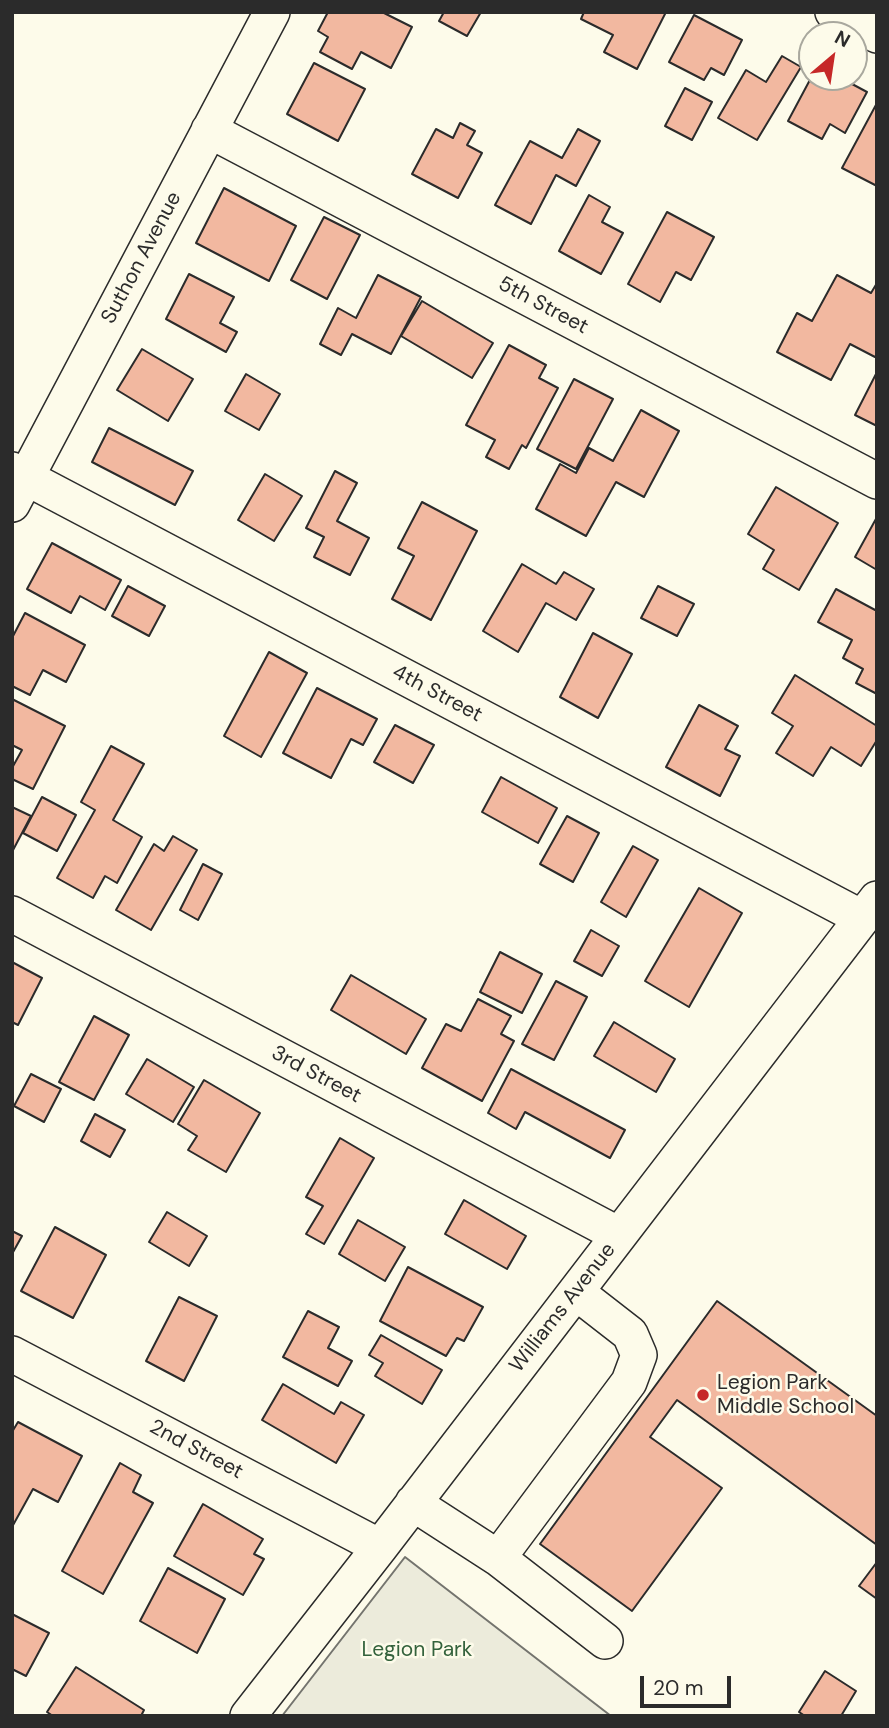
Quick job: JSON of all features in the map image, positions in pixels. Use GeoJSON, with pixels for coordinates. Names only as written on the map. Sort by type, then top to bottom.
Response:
{"type":"FeatureCollection","features":[{"type":"Feature","properties":{"kind":"street","name":"Suthon Avenue"},"geometry":{"type":"LineString","coordinates":[[17,484],[272,12]]}},
{"type":"Feature","properties":{"kind":"street"},"geometry":{"type":"LineString","coordinates":[[833,12],[877,35]]}},
{"type":"Feature","properties":{"kind":"street","name":"5th Street"},"geometry":{"type":"LineString","coordinates":[[209,130],[877,481]]}},
{"type":"Feature","properties":{"kind":"street","name":"4th Street"},"geometry":{"type":"LineString","coordinates":[[17,484],[870,908]]}},
{"type":"Feature","properties":{"kind":"street","name":"Williams Avenue"},"geometry":{"type":"LineString","coordinates":[[248,1716],[870,908]]}},
{"type":"Feature","properties":{"kind":"street","name":"3rd Street"},"geometry":{"type":"LineString","coordinates":[[12,914],[619,1235]]}},
{"type":"Feature","properties":{"kind":"street"},"geometry":{"type":"LineString","coordinates":[[498,1558],[629,1382],[639,1355],[630,1334],[576,1292]]}},
{"type":"Feature","properties":{"kind":"street","name":"2nd Street"},"geometry":{"type":"LineString","coordinates":[[12,1354],[380,1547]]}},
{"type":"Feature","properties":{"kind":"street"},"geometry":{"type":"LineString","coordinates":[[413,1503],[498,1558],[605,1641]]}},
{"type":"Feature","properties":{"kind":"green space","name":"Legion Park"},"geometry":{"type":"Polygon","coordinates":[[[405,1557],[611,1716],[282,1716],[405,1557]]]}},
{"type":"Feature","properties":{"kind":"building"},"geometry":{"type":"Polygon","coordinates":[[[328,12],[382,12],[412,27],[391,68],[361,52],[352,69],[320,52],[328,37],[318,31],[328,12]]]}},
{"type":"Feature","properties":{"kind":"building"},"geometry":{"type":"Polygon","coordinates":[[[444,12],[481,12],[467,36],[439,21],[444,12]]]}},
{"type":"Feature","properties":{"kind":"building"},"geometry":{"type":"Polygon","coordinates":[[[584,12],[666,12],[637,69],[604,52],[613,35],[581,19],[584,12]]]}},
{"type":"Feature","properties":{"kind":"building"},"geometry":{"type":"Polygon","coordinates":[[[694,15],[742,40],[724,75],[711,68],[704,80],[669,62],[694,15]]]}},
{"type":"Feature","properties":{"kind":"building"},"geometry":{"type":"Polygon","coordinates":[[[782,56],[798,65],[798,72],[757,140],[718,118],[746,70],[766,82],[782,56]]]}},
{"type":"Feature","properties":{"kind":"building"},"geometry":{"type":"Polygon","coordinates":[[[314,63],[365,89],[338,141],[287,114],[314,63]]]}},
{"type":"Feature","properties":{"kind":"building"},"geometry":{"type":"Polygon","coordinates":[[[685,88],[712,102],[692,140],[665,126],[685,88]]]}},
{"type":"Feature","properties":{"kind":"building"},"geometry":{"type":"Polygon","coordinates":[[[804,91],[867,92],[845,133],[830,124],[822,139],[788,121],[804,91]]]}},
{"type":"Feature","properties":{"kind":"building"},"geometry":{"type":"Polygon","coordinates":[[[877,103],[877,186],[842,168],[877,103]]]}},
{"type":"Feature","properties":{"kind":"building"},"geometry":{"type":"Polygon","coordinates":[[[460,123],[475,131],[467,145],[482,153],[458,198],[412,174],[436,129],[453,138],[460,123]]]}},
{"type":"Feature","properties":{"kind":"building"},"geometry":{"type":"Polygon","coordinates":[[[578,129],[600,141],[576,186],[556,175],[531,224],[495,205],[530,141],[562,158],[578,129]]]}},
{"type":"Feature","properties":{"kind":"building"},"geometry":{"type":"Polygon","coordinates":[[[224,188],[296,226],[269,281],[196,243],[224,188]]]}},
{"type":"Feature","properties":{"kind":"building"},"geometry":{"type":"Polygon","coordinates":[[[589,195],[610,207],[602,222],[623,233],[601,274],[559,251],[589,195]]]}},
{"type":"Feature","properties":{"kind":"building"},"geometry":{"type":"Polygon","coordinates":[[[667,212],[714,237],[691,280],[676,272],[660,302],[628,284],[667,212]]]}},
{"type":"Feature","properties":{"kind":"building"},"geometry":{"type":"Polygon","coordinates":[[[324,217],[360,235],[327,299],[291,280],[324,217]]]}},
{"type":"Feature","properties":{"kind":"building"},"geometry":{"type":"Polygon","coordinates":[[[189,274],[234,297],[220,323],[237,332],[226,352],[166,319],[189,274]]]}},
{"type":"Feature","properties":{"kind":"building"},"geometry":{"type":"Polygon","coordinates":[[[378,275],[421,297],[391,354],[352,334],[341,355],[320,344],[338,308],[356,318],[378,275]]]}},
{"type":"Feature","properties":{"kind":"building"},"geometry":{"type":"Polygon","coordinates":[[[837,275],[871,293],[877,283],[877,354],[875,357],[850,344],[831,380],[777,352],[797,313],[812,321],[837,275]]]}},
{"type":"Feature","properties":{"kind":"building"},"geometry":{"type":"Polygon","coordinates":[[[422,301],[493,343],[472,378],[401,336],[422,301]]]}},
{"type":"Feature","properties":{"kind":"building"},"geometry":{"type":"Polygon","coordinates":[[[509,345],[546,365],[539,378],[558,388],[526,448],[522,445],[509,469],[486,457],[495,440],[466,425],[509,345]]]}},
{"type":"Feature","properties":{"kind":"building"},"geometry":{"type":"Polygon","coordinates":[[[142,349],[193,379],[168,421],[117,390],[142,349]]]}},
{"type":"Feature","properties":{"kind":"building"},"geometry":{"type":"Polygon","coordinates":[[[877,372],[877,426],[855,415],[877,372]]]}},
{"type":"Feature","properties":{"kind":"building"},"geometry":{"type":"Polygon","coordinates":[[[246,374],[280,394],[259,430],[225,411],[246,374]]]}},
{"type":"Feature","properties":{"kind":"building"},"geometry":{"type":"Polygon","coordinates":[[[574,379],[613,399],[576,469],[537,449],[574,379]]]}},
{"type":"Feature","properties":{"kind":"building"},"geometry":{"type":"Polygon","coordinates":[[[641,410],[679,431],[644,497],[616,482],[586,536],[536,509],[560,464],[576,473],[589,448],[613,461],[641,410]]]}},
{"type":"Feature","properties":{"kind":"building"},"geometry":{"type":"Polygon","coordinates":[[[109,428],[193,471],[175,505],[92,462],[109,428]]]}},
{"type":"Feature","properties":{"kind":"building"},"geometry":{"type":"Polygon","coordinates":[[[335,471],[357,483],[337,521],[369,538],[350,575],[314,557],[324,537],[306,528],[335,471]]]}},
{"type":"Feature","properties":{"kind":"building"},"geometry":{"type":"Polygon","coordinates":[[[265,474],[302,496],[274,541],[238,520],[265,474]]]}},
{"type":"Feature","properties":{"kind":"building"},"geometry":{"type":"Polygon","coordinates":[[[776,487],[838,523],[799,590],[763,569],[774,550],[748,534],[776,487]]]}},
{"type":"Feature","properties":{"kind":"building"},"geometry":{"type":"Polygon","coordinates":[[[422,502],[477,531],[431,620],[392,599],[414,556],[398,548],[422,502]]]}},
{"type":"Feature","properties":{"kind":"building"},"geometry":{"type":"Polygon","coordinates":[[[877,517],[877,570],[855,557],[877,517]]]}},
{"type":"Feature","properties":{"kind":"building"},"geometry":{"type":"Polygon","coordinates":[[[52,543],[121,580],[105,610],[80,596],[71,613],[27,589],[52,543]]]}},
{"type":"Feature","properties":{"kind":"building"},"geometry":{"type":"Polygon","coordinates":[[[522,564],[556,584],[564,572],[594,589],[576,620],[546,603],[518,652],[483,631],[522,564]]]}},
{"type":"Feature","properties":{"kind":"building"},"geometry":{"type":"Polygon","coordinates":[[[128,586],[165,606],[149,636],[112,616],[128,586]]]}},
{"type":"Feature","properties":{"kind":"building"},"geometry":{"type":"Polygon","coordinates":[[[658,586],[694,604],[677,636],[641,618],[658,586]]]}},
{"type":"Feature","properties":{"kind":"building"},"geometry":{"type":"Polygon","coordinates":[[[836,589],[877,611],[877,694],[856,683],[863,669],[843,658],[852,640],[818,622],[836,589]]]}},
{"type":"Feature","properties":{"kind":"building"},"geometry":{"type":"Polygon","coordinates":[[[25,613],[85,645],[66,682],[43,670],[30,695],[12,686],[12,638],[25,613]]]}},
{"type":"Feature","properties":{"kind":"building"},"geometry":{"type":"Polygon","coordinates":[[[593,633],[632,654],[598,718],[560,697],[593,633]]]}},
{"type":"Feature","properties":{"kind":"building"},"geometry":{"type":"Polygon","coordinates":[[[269,652],[307,673],[261,757],[224,736],[269,652]]]}},
{"type":"Feature","properties":{"kind":"building"},"geometry":{"type":"Polygon","coordinates":[[[795,675],[877,726],[877,740],[861,766],[831,747],[813,776],[776,753],[793,726],[772,713],[795,675]]]}},
{"type":"Feature","properties":{"kind":"building"},"geometry":{"type":"Polygon","coordinates":[[[317,688],[377,719],[363,745],[351,739],[331,778],[283,753],[317,688]]]}},
{"type":"Feature","properties":{"kind":"building"},"geometry":{"type":"Polygon","coordinates":[[[12,699],[65,726],[33,789],[12,779],[12,768],[22,750],[12,745],[12,699]]]}},
{"type":"Feature","properties":{"kind":"building"},"geometry":{"type":"Polygon","coordinates":[[[699,705],[738,726],[725,749],[740,756],[720,796],[666,767],[699,705]]]}},
{"type":"Feature","properties":{"kind":"building"},"geometry":{"type":"Polygon","coordinates":[[[395,725],[434,745],[413,783],[374,762],[395,725]]]}},
{"type":"Feature","properties":{"kind":"building"},"geometry":{"type":"Polygon","coordinates":[[[111,746],[144,764],[113,820],[142,837],[117,883],[105,876],[93,898],[57,878],[95,810],[81,802],[111,746]]]}},
{"type":"Feature","properties":{"kind":"building"},"geometry":{"type":"Polygon","coordinates":[[[501,777],[557,808],[538,843],[482,812],[501,777]]]}},
{"type":"Feature","properties":{"kind":"building"},"geometry":{"type":"Polygon","coordinates":[[[42,797],[76,815],[57,851],[23,833],[42,797]]]}},
{"type":"Feature","properties":{"kind":"building"},"geometry":{"type":"Polygon","coordinates":[[[12,807],[31,816],[12,852],[12,807]]]}},
{"type":"Feature","properties":{"kind":"building"},"geometry":{"type":"Polygon","coordinates":[[[567,816],[599,833],[573,882],[540,864],[567,816]]]}},
{"type":"Feature","properties":{"kind":"building"},"geometry":{"type":"Polygon","coordinates":[[[173,836],[197,850],[151,930],[116,910],[154,844],[164,851],[173,836]]]}},
{"type":"Feature","properties":{"kind":"building"},"geometry":{"type":"Polygon","coordinates":[[[633,846],[658,860],[626,917],[601,902],[633,846]]]}},
{"type":"Feature","properties":{"kind":"building"},"geometry":{"type":"Polygon","coordinates":[[[203,864],[222,874],[198,920],[180,910],[203,864]]]}},
{"type":"Feature","properties":{"kind":"building"},"geometry":{"type":"Polygon","coordinates":[[[699,888],[742,913],[689,1007],[645,981],[699,888]]]}},
{"type":"Feature","properties":{"kind":"building"},"geometry":{"type":"Polygon","coordinates":[[[591,930],[619,946],[602,976],[574,961],[591,930]]]}},
{"type":"Feature","properties":{"kind":"building"},"geometry":{"type":"Polygon","coordinates":[[[500,952],[542,974],[522,1013],[480,992],[500,952]]]}},
{"type":"Feature","properties":{"kind":"building"},"geometry":{"type":"Polygon","coordinates":[[[12,962],[42,978],[18,1025],[12,1022],[12,962]]]}},
{"type":"Feature","properties":{"kind":"building"},"geometry":{"type":"Polygon","coordinates":[[[351,975],[426,1019],[406,1054],[331,1010],[351,975]]]}},
{"type":"Feature","properties":{"kind":"building"},"geometry":{"type":"Polygon","coordinates":[[[556,981],[587,997],[554,1060],[522,1044],[556,981]]]}},
{"type":"Feature","properties":{"kind":"building"},"geometry":{"type":"Polygon","coordinates":[[[478,999],[511,1016],[501,1034],[514,1041],[482,1101],[422,1068],[446,1024],[461,1031],[478,999]]]}},
{"type":"Feature","properties":{"kind":"building"},"geometry":{"type":"Polygon","coordinates":[[[94,1016],[129,1035],[94,1100],[59,1082],[94,1016]]]}},
{"type":"Feature","properties":{"kind":"building"},"geometry":{"type":"Polygon","coordinates":[[[614,1022],[675,1059],[656,1092],[594,1056],[614,1022]]]}},
{"type":"Feature","properties":{"kind":"building"},"geometry":{"type":"Polygon","coordinates":[[[147,1059],[194,1087],[173,1122],[126,1094],[147,1059]]]}},
{"type":"Feature","properties":{"kind":"building"},"geometry":{"type":"Polygon","coordinates":[[[511,1069],[625,1130],[610,1158],[525,1112],[516,1129],[488,1113],[511,1069]]]}},
{"type":"Feature","properties":{"kind":"building"},"geometry":{"type":"Polygon","coordinates":[[[31,1074],[61,1089],[44,1122],[14,1106],[31,1074]]]}},
{"type":"Feature","properties":{"kind":"building"},"geometry":{"type":"Polygon","coordinates":[[[204,1080],[260,1113],[226,1172],[188,1150],[197,1136],[178,1124],[204,1080]]]}},
{"type":"Feature","properties":{"kind":"building"},"geometry":{"type":"Polygon","coordinates":[[[95,1114],[125,1130],[110,1157],[81,1141],[95,1114]]]}},
{"type":"Feature","properties":{"kind":"building"},"geometry":{"type":"Polygon","coordinates":[[[340,1138],[374,1158],[324,1244],[306,1234],[323,1206],[306,1197],[340,1138]]]}},
{"type":"Feature","properties":{"kind":"building"},"geometry":{"type":"Polygon","coordinates":[[[464,1200],[526,1236],[507,1269],[445,1234],[464,1200]]]}},
{"type":"Feature","properties":{"kind":"building"},"geometry":{"type":"Polygon","coordinates":[[[167,1212],[207,1236],[189,1266],[149,1242],[167,1212]]]}},
{"type":"Feature","properties":{"kind":"building"},"geometry":{"type":"Polygon","coordinates":[[[358,1220],[405,1247],[385,1281],[339,1254],[358,1220]]]}},
{"type":"Feature","properties":{"kind":"building"},"geometry":{"type":"Polygon","coordinates":[[[55,1227],[106,1255],[73,1318],[21,1291],[55,1227]]]}},
{"type":"Feature","properties":{"kind":"building"},"geometry":{"type":"Polygon","coordinates":[[[12,1231],[22,1236],[12,1254],[12,1231]]]}},
{"type":"Feature","properties":{"kind":"building"},"geometry":{"type":"Polygon","coordinates":[[[408,1267],[483,1307],[464,1341],[457,1338],[446,1356],[380,1321],[408,1267]]]}},
{"type":"Feature","properties":{"kind":"building"},"geometry":{"type":"Polygon","coordinates":[[[179,1297],[217,1316],[184,1381],[146,1361],[179,1297]]]}},
{"type":"Feature","properties":{"kind":"building"},"geometry":{"type":"Polygon","coordinates":[[[717,1301],[877,1416],[877,1545],[677,1400],[650,1437],[722,1488],[632,1611],[540,1544],[717,1301]]]}},
{"type":"Feature","properties":{"kind":"building"},"geometry":{"type":"Polygon","coordinates":[[[308,1311],[339,1327],[328,1348],[352,1361],[338,1386],[283,1357],[308,1311]]]}},
{"type":"Feature","properties":{"kind":"building"},"geometry":{"type":"Polygon","coordinates":[[[381,1335],[442,1370],[422,1404],[375,1376],[383,1363],[369,1355],[381,1335]]]}},
{"type":"Feature","properties":{"kind":"building"},"geometry":{"type":"Polygon","coordinates":[[[283,1384],[334,1414],[341,1402],[364,1415],[336,1463],[262,1420],[283,1384]]]}},
{"type":"Feature","properties":{"kind":"building"},"geometry":{"type":"Polygon","coordinates":[[[18,1422],[82,1456],[58,1502],[33,1489],[12,1527],[12,1432],[18,1422]]]}},
{"type":"Feature","properties":{"kind":"building"},"geometry":{"type":"Polygon","coordinates":[[[120,1463],[141,1475],[133,1492],[153,1503],[103,1594],[62,1571],[120,1463]]]}},
{"type":"Feature","properties":{"kind":"building"},"geometry":{"type":"Polygon","coordinates":[[[203,1504],[263,1539],[254,1554],[264,1559],[243,1595],[174,1556],[203,1504]]]}},
{"type":"Feature","properties":{"kind":"building"},"geometry":{"type":"Polygon","coordinates":[[[877,1562],[877,1599],[859,1586],[877,1562]]]}},
{"type":"Feature","properties":{"kind":"building"},"geometry":{"type":"Polygon","coordinates":[[[168,1568],[225,1599],[197,1653],[140,1621],[168,1568]]]}},
{"type":"Feature","properties":{"kind":"building"},"geometry":{"type":"Polygon","coordinates":[[[12,1614],[49,1633],[26,1676],[12,1669],[12,1614]]]}},
{"type":"Feature","properties":{"kind":"building"},"geometry":{"type":"Polygon","coordinates":[[[76,1667],[144,1710],[141,1716],[53,1716],[47,1712],[76,1667]]]}},
{"type":"Feature","properties":{"kind":"building"},"geometry":{"type":"Polygon","coordinates":[[[825,1671],[856,1691],[841,1716],[805,1716],[799,1712],[825,1671]]]}},
{"type":"Feature","properties":{"kind":"place","name":"Legion Park Middle School"},"geometry":{"type":"Point","coordinates":[703,1395]}}]}
